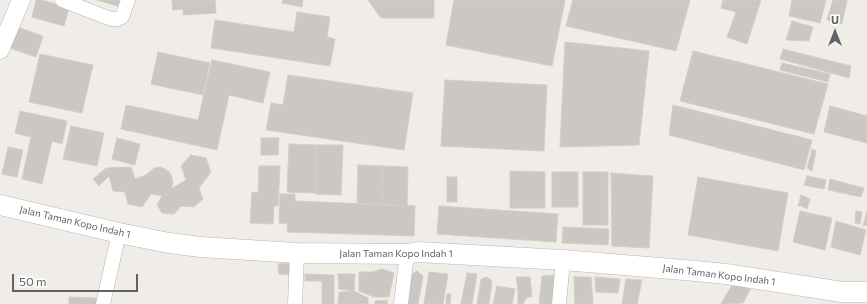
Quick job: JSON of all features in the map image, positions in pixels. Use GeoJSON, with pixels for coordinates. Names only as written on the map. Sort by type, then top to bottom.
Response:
{"type":"FeatureCollection","features":[{"type":"Feature","properties":{"kind":"main road","name":"Jalan Taman Kopo Indah 1"},"geometry":{"type":"LineString","coordinates":[[0,205],[169,244],[297,253],[407,254],[417,252],[563,260],[726,274],[842,292],[867,292]]}},
{"type":"Feature","properties":{"kind":"main road","name":"Jalan Taman Kopo Indah 1"},"geometry":{"type":"LineString","coordinates":[[842,292],[867,304]]}},
{"type":"Feature","properties":{"kind":"street"},"geometry":{"type":"LineString","coordinates":[[0,50],[21,0]]}},
{"type":"Feature","properties":{"kind":"street"},"geometry":{"type":"LineString","coordinates":[[62,0],[111,19],[117,19],[122,16],[128,0]]}},
{"type":"Feature","properties":{"kind":"street"},"geometry":{"type":"LineString","coordinates":[[102,304],[119,233]]}},
{"type":"Feature","properties":{"kind":"street"},"geometry":{"type":"LineString","coordinates":[[296,304],[297,253]]}},
{"type":"Feature","properties":{"kind":"street"},"geometry":{"type":"LineString","coordinates":[[401,304],[407,254]]}},
{"type":"Feature","properties":{"kind":"street"},"geometry":{"type":"LineString","coordinates":[[559,304],[563,260]]}},
{"type":"Feature","properties":{"kind":"building"},"geometry":{"type":"Polygon","coordinates":[[[36,0],[42,0],[69,8],[64,26],[32,17],[36,0]]]}},
{"type":"Feature","properties":{"kind":"building"},"geometry":{"type":"Polygon","coordinates":[[[97,0],[120,0],[118,6],[97,0]]]}},
{"type":"Feature","properties":{"kind":"building"},"geometry":{"type":"Polygon","coordinates":[[[172,0],[215,0],[216,13],[183,15],[183,9],[173,10],[172,0]]]}},
{"type":"Feature","properties":{"kind":"building"},"geometry":{"type":"Polygon","coordinates":[[[283,0],[303,0],[302,7],[282,3],[283,0]]]}},
{"type":"Feature","properties":{"kind":"building"},"geometry":{"type":"Polygon","coordinates":[[[368,0],[434,0],[434,18],[381,18],[368,0]]]}},
{"type":"Feature","properties":{"kind":"building"},"geometry":{"type":"Polygon","coordinates":[[[454,0],[565,0],[552,66],[446,45],[454,0]]]}},
{"type":"Feature","properties":{"kind":"building"},"geometry":{"type":"Polygon","coordinates":[[[573,0],[690,0],[676,51],[566,26],[573,0]]]}},
{"type":"Feature","properties":{"kind":"building"},"geometry":{"type":"Polygon","coordinates":[[[723,0],[761,0],[747,44],[727,37],[736,12],[721,8],[723,0]]]}},
{"type":"Feature","properties":{"kind":"building"},"geometry":{"type":"Polygon","coordinates":[[[792,0],[826,0],[820,23],[789,16],[792,0]]]}},
{"type":"Feature","properties":{"kind":"building"},"geometry":{"type":"Polygon","coordinates":[[[833,0],[847,0],[842,24],[827,20],[833,0]]]}},
{"type":"Feature","properties":{"kind":"building"},"geometry":{"type":"Polygon","coordinates":[[[297,12],[330,17],[327,37],[335,39],[330,66],[211,48],[215,20],[294,32],[297,12]]]}},
{"type":"Feature","properties":{"kind":"building"},"geometry":{"type":"Polygon","coordinates":[[[792,21],[813,27],[809,41],[786,40],[792,21]]]}},
{"type":"Feature","properties":{"kind":"building"},"geometry":{"type":"Polygon","coordinates":[[[17,27],[43,36],[36,57],[10,48],[17,27]]]}},
{"type":"Feature","properties":{"kind":"building"},"geometry":{"type":"Polygon","coordinates":[[[565,42],[649,51],[639,145],[560,147],[565,42]]]}},
{"type":"Feature","properties":{"kind":"building"},"geometry":{"type":"Polygon","coordinates":[[[783,49],[851,66],[849,78],[780,59],[783,49]]]}},
{"type":"Feature","properties":{"kind":"building"},"geometry":{"type":"Polygon","coordinates":[[[693,51],[828,84],[814,134],[680,101],[693,51]]]}},
{"type":"Feature","properties":{"kind":"building"},"geometry":{"type":"Polygon","coordinates":[[[158,52],[210,63],[203,95],[151,84],[158,52]]]}},
{"type":"Feature","properties":{"kind":"building"},"geometry":{"type":"Polygon","coordinates":[[[40,54],[93,65],[82,113],[29,102],[40,54]]]}},
{"type":"Feature","properties":{"kind":"building"},"geometry":{"type":"Polygon","coordinates":[[[212,60],[270,72],[263,103],[229,95],[217,150],[121,129],[126,105],[198,120],[212,60]]]}},
{"type":"Feature","properties":{"kind":"building"},"geometry":{"type":"Polygon","coordinates":[[[782,63],[830,74],[828,82],[780,70],[782,63]]]}},
{"type":"Feature","properties":{"kind":"building"},"geometry":{"type":"Polygon","coordinates":[[[288,75],[413,93],[404,150],[266,130],[271,103],[283,105],[288,75]]]}},
{"type":"Feature","properties":{"kind":"building"},"geometry":{"type":"Polygon","coordinates":[[[445,80],[547,85],[544,151],[441,146],[445,80]]]}},
{"type":"Feature","properties":{"kind":"building"},"geometry":{"type":"Polygon","coordinates":[[[673,105],[812,140],[804,170],[669,135],[673,105]]]}},
{"type":"Feature","properties":{"kind":"building"},"geometry":{"type":"Polygon","coordinates":[[[830,106],[867,116],[867,143],[824,132],[830,106]]]}},
{"type":"Feature","properties":{"kind":"building"},"geometry":{"type":"Polygon","coordinates":[[[20,111],[67,121],[62,144],[52,141],[42,184],[22,179],[31,137],[15,133],[20,111]]]}},
{"type":"Feature","properties":{"kind":"building"},"geometry":{"type":"Polygon","coordinates":[[[71,126],[104,133],[97,166],[63,159],[71,126]]]}},
{"type":"Feature","properties":{"kind":"building"},"geometry":{"type":"Polygon","coordinates":[[[117,138],[140,144],[135,165],[112,159],[117,138]]]}},
{"type":"Feature","properties":{"kind":"building"},"geometry":{"type":"Polygon","coordinates":[[[261,138],[279,138],[278,155],[261,155],[261,138]]]}},
{"type":"Feature","properties":{"kind":"building"},"geometry":{"type":"Polygon","coordinates":[[[289,144],[317,145],[315,193],[287,192],[289,144]]]}},
{"type":"Feature","properties":{"kind":"building"},"geometry":{"type":"Polygon","coordinates":[[[317,145],[343,145],[341,195],[315,194],[317,145]]]}},
{"type":"Feature","properties":{"kind":"building"},"geometry":{"type":"Polygon","coordinates":[[[8,147],[23,150],[17,177],[2,174],[8,147]]]}},
{"type":"Feature","properties":{"kind":"building"},"geometry":{"type":"Polygon","coordinates":[[[812,149],[816,151],[812,171],[807,168],[812,149]]]}},
{"type":"Feature","properties":{"kind":"building"},"geometry":{"type":"Polygon","coordinates":[[[191,155],[206,158],[211,172],[199,188],[203,199],[194,207],[181,206],[174,214],[162,213],[157,205],[162,196],[151,194],[142,207],[128,204],[125,192],[113,191],[109,176],[99,186],[93,179],[106,168],[131,167],[135,179],[146,175],[154,168],[160,167],[170,173],[173,183],[171,189],[186,180],[181,166],[191,155]]]}},
{"type":"Feature","properties":{"kind":"building"},"geometry":{"type":"Polygon","coordinates":[[[358,165],[383,166],[382,205],[357,204],[358,165]]]}},
{"type":"Feature","properties":{"kind":"building"},"geometry":{"type":"Polygon","coordinates":[[[259,166],[280,166],[278,206],[274,206],[273,224],[250,223],[252,192],[258,193],[259,166]]]}},
{"type":"Feature","properties":{"kind":"building"},"geometry":{"type":"Polygon","coordinates":[[[383,166],[408,167],[407,206],[382,205],[383,166]]]}},
{"type":"Feature","properties":{"kind":"building"},"geometry":{"type":"Polygon","coordinates":[[[510,171],[545,172],[545,208],[510,208],[510,171]]]}},
{"type":"Feature","properties":{"kind":"building"},"geometry":{"type":"Polygon","coordinates":[[[552,172],[578,172],[578,207],[552,207],[552,172]]]}},
{"type":"Feature","properties":{"kind":"building"},"geometry":{"type":"Polygon","coordinates":[[[583,172],[608,172],[608,225],[583,225],[583,172]]]}},
{"type":"Feature","properties":{"kind":"building"},"geometry":{"type":"Polygon","coordinates":[[[611,173],[653,176],[649,248],[612,246],[611,173]]]}},
{"type":"Feature","properties":{"kind":"building"},"geometry":{"type":"Polygon","coordinates":[[[807,176],[826,180],[824,189],[804,185],[807,176]]]}},
{"type":"Feature","properties":{"kind":"building"},"geometry":{"type":"Polygon","coordinates":[[[447,177],[457,177],[457,202],[447,202],[447,177]]]}},
{"type":"Feature","properties":{"kind":"building"},"geometry":{"type":"Polygon","coordinates":[[[698,177],[788,193],[778,251],[688,235],[698,177]]]}},
{"type":"Feature","properties":{"kind":"building"},"geometry":{"type":"Polygon","coordinates":[[[830,179],[864,188],[861,197],[828,190],[830,179]]]}},
{"type":"Feature","properties":{"kind":"building"},"geometry":{"type":"Polygon","coordinates":[[[280,194],[295,194],[295,201],[415,206],[414,236],[287,232],[288,224],[279,223],[280,194]]]}},
{"type":"Feature","properties":{"kind":"building"},"geometry":{"type":"Polygon","coordinates":[[[801,195],[810,199],[807,209],[802,206],[798,206],[801,195]]]}},
{"type":"Feature","properties":{"kind":"building"},"geometry":{"type":"Polygon","coordinates":[[[439,206],[558,214],[556,242],[437,234],[439,206]]]}},
{"type":"Feature","properties":{"kind":"building"},"geometry":{"type":"Polygon","coordinates":[[[800,211],[832,218],[825,250],[793,242],[800,211]]]}},
{"type":"Feature","properties":{"kind":"building"},"geometry":{"type":"Polygon","coordinates":[[[856,211],[862,212],[860,224],[855,223],[856,211]]]}},
{"type":"Feature","properties":{"kind":"building"},"geometry":{"type":"Polygon","coordinates":[[[867,212],[867,226],[863,225],[867,212]]]}},
{"type":"Feature","properties":{"kind":"building"},"geometry":{"type":"Polygon","coordinates":[[[836,221],[866,230],[860,255],[831,247],[836,221]]]}},
{"type":"Feature","properties":{"kind":"building"},"geometry":{"type":"Polygon","coordinates":[[[563,227],[609,229],[608,245],[562,243],[563,227]]]}},
{"type":"Feature","properties":{"kind":"building"},"geometry":{"type":"Polygon","coordinates":[[[293,263],[294,275],[279,274],[278,264],[293,263]]]}},
{"type":"Feature","properties":{"kind":"building"},"geometry":{"type":"Polygon","coordinates":[[[382,269],[394,273],[389,297],[374,297],[359,291],[359,272],[373,272],[382,269]]]}},
{"type":"Feature","properties":{"kind":"building"},"geometry":{"type":"Polygon","coordinates":[[[417,271],[423,276],[418,304],[406,304],[410,275],[417,271]]]}},
{"type":"Feature","properties":{"kind":"building"},"geometry":{"type":"Polygon","coordinates":[[[429,272],[448,274],[443,304],[424,304],[429,272]]]}},
{"type":"Feature","properties":{"kind":"building"},"geometry":{"type":"Polygon","coordinates":[[[467,273],[477,274],[472,304],[461,304],[467,273]]]}},
{"type":"Feature","properties":{"kind":"building"},"geometry":{"type":"Polygon","coordinates":[[[305,274],[334,275],[334,304],[322,304],[322,281],[305,281],[305,274]]]}},
{"type":"Feature","properties":{"kind":"building"},"geometry":{"type":"Polygon","coordinates":[[[338,274],[355,274],[354,291],[339,289],[338,274]]]}},
{"type":"Feature","properties":{"kind":"building"},"geometry":{"type":"Polygon","coordinates":[[[554,275],[553,304],[539,304],[542,276],[554,275]]]}},
{"type":"Feature","properties":{"kind":"building"},"geometry":{"type":"Polygon","coordinates":[[[487,277],[492,281],[489,304],[477,304],[481,279],[487,277]]]}},
{"type":"Feature","properties":{"kind":"building"},"geometry":{"type":"Polygon","coordinates":[[[516,277],[530,277],[532,297],[527,297],[523,304],[518,304],[516,277]]]}},
{"type":"Feature","properties":{"kind":"building"},"geometry":{"type":"Polygon","coordinates":[[[574,277],[591,277],[593,304],[575,304],[574,277]]]}},
{"type":"Feature","properties":{"kind":"building"},"geometry":{"type":"Polygon","coordinates":[[[595,277],[620,279],[618,293],[596,292],[595,277]]]}},
{"type":"Feature","properties":{"kind":"building"},"geometry":{"type":"Polygon","coordinates":[[[626,279],[642,280],[637,304],[622,304],[626,279]]]}},
{"type":"Feature","properties":{"kind":"building"},"geometry":{"type":"Polygon","coordinates":[[[743,284],[750,290],[743,303],[721,304],[732,285],[743,284]]]}},
{"type":"Feature","properties":{"kind":"building"},"geometry":{"type":"Polygon","coordinates":[[[497,286],[515,289],[512,304],[493,304],[497,286]]]}},
{"type":"Feature","properties":{"kind":"building"},"geometry":{"type":"Polygon","coordinates":[[[354,291],[368,298],[368,304],[338,304],[339,292],[354,291]]]}},
{"type":"Feature","properties":{"kind":"building"},"geometry":{"type":"Polygon","coordinates":[[[447,294],[451,294],[450,304],[446,304],[447,294]]]}},
{"type":"Feature","properties":{"kind":"building"},"geometry":{"type":"Polygon","coordinates":[[[69,297],[97,298],[96,304],[69,304],[69,297]]]}},
{"type":"Feature","properties":{"kind":"building"},"geometry":{"type":"Polygon","coordinates":[[[387,300],[387,304],[375,304],[375,301],[387,300]]]}}]}
